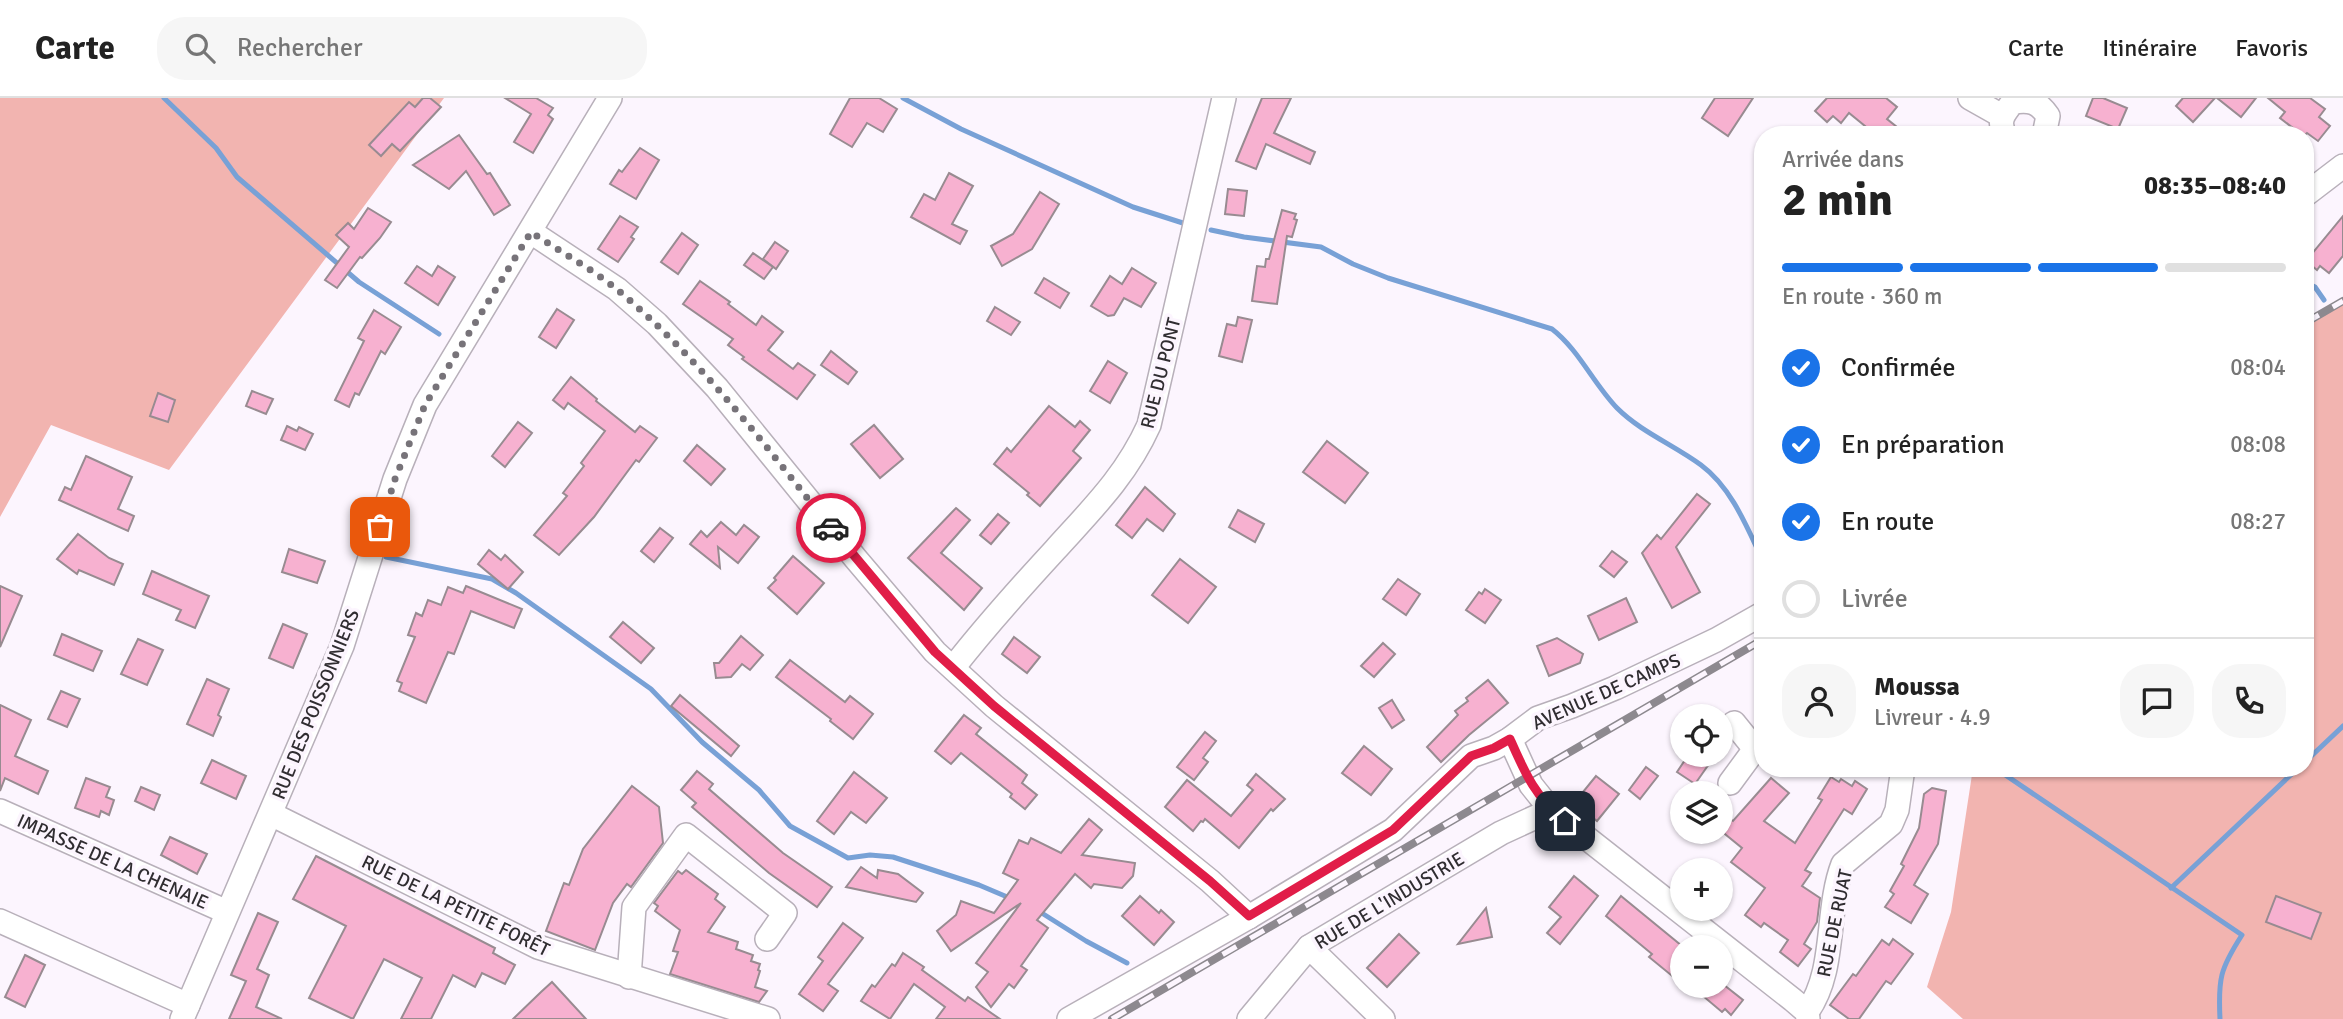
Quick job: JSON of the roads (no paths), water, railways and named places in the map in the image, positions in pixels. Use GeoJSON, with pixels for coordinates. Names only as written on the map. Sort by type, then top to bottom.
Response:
{"type":"FeatureCollection","features":[{"type":"Feature","properties":{"kind":"street","name":"RUE DES POISSONNIERS"},"geometry":{"type":"LineString","coordinates":[[185,1012],[342,646],[395,479],[425,405],[610,98]]}},
{"type":"Feature","properties":{"kind":"street","name":"RUE DU PONT"},"geometry":{"type":"LineString","coordinates":[[953,668],[988,623],[1118,481],[1139,447],[1149,425],[1224,98]]}},
{"type":"Feature","properties":{"kind":"street"},"geometry":{"type":"LineString","coordinates":[[1970,98],[2003,125],[2013,102],[2029,100],[2037,103],[2050,116]]}},
{"type":"Feature","properties":{"kind":"street"},"geometry":{"type":"LineString","coordinates":[[2314,188],[2343,166]]}},
{"type":"Feature","properties":{"kind":"street"},"geometry":{"type":"LineString","coordinates":[[531,232],[617,289],[657,324],[717,388],[935,652],[994,706],[1210,881],[1249,916],[1069,1019]]}},
{"type":"Feature","properties":{"kind":"street","name":"AVENUE DE CAMPS"},"geometry":{"type":"LineString","coordinates":[[1249,916],[1393,830],[1471,756],[1510,739],[1538,718],[1573,706],[1648,673],[1754,619]]}},
{"type":"Feature","properties":{"kind":"street"},"geometry":{"type":"LineString","coordinates":[[1734,723],[1754,743]]}},
{"type":"Feature","properties":{"kind":"street"},"geometry":{"type":"LineString","coordinates":[[1510,739],[1531,785],[1551,810],[1808,1016]]}},
{"type":"Feature","properties":{"kind":"street"},"geometry":{"type":"LineString","coordinates":[[1732,781],[1754,754]]}},
{"type":"Feature","properties":{"kind":"street","name":"RUE DE RUAT"},"geometry":{"type":"LineString","coordinates":[[1808,1016],[1818,997],[1825,971],[1840,871],[1852,855],[1881,835],[1891,824],[1897,810],[1902,777]]}},
{"type":"Feature","properties":{"kind":"street","name":"RUE DE L'INDUSTRIE"},"geometry":{"type":"LineString","coordinates":[[1249,1019],[1309,947],[1502,833],[1551,810]]}},
{"type":"Feature","properties":{"kind":"street","name":"IMPASSE DE LA CHENAIE"},"geometry":{"type":"LineString","coordinates":[[0,811],[227,912]]}},
{"type":"Feature","properties":{"kind":"street","name":"RUE DE LA PETITE FORÊT"},"geometry":{"type":"LineString","coordinates":[[271,814],[538,947],[755,1017]]}},
{"type":"Feature","properties":{"kind":"street"},"geometry":{"type":"LineString","coordinates":[[629,977],[634,908],[686,835],[785,913],[767,939]]}},
{"type":"Feature","properties":{"kind":"street"},"geometry":{"type":"LineString","coordinates":[[0,921],[185,1012]]}},
{"type":"Feature","properties":{"kind":"street"},"geometry":{"type":"LineString","coordinates":[[1309,947],[1383,1019]]}},
{"type":"Feature","properties":{"kind":"waterway"},"geometry":{"type":"LineString","coordinates":[[164,98],[216,148],[237,177],[359,282],[439,334]]}},
{"type":"Feature","properties":{"kind":"waterway"},"geometry":{"type":"LineString","coordinates":[[903,98],[961,129],[1133,207],[1186,224]]}},
{"type":"Feature","properties":{"kind":"waterway"},"geometry":{"type":"LineString","coordinates":[[1211,230],[1321,247],[1388,278],[1552,329],[1562,337],[1626,417],[1712,474],[1730,496],[1754,542]]}},
{"type":"Feature","properties":{"kind":"waterway"},"geometry":{"type":"LineString","coordinates":[[2314,286],[2324,300]]}},
{"type":"Feature","properties":{"kind":"waterway"},"geometry":{"type":"LineString","coordinates":[[386,557],[492,579],[516,593],[651,689],[702,742],[759,790],[790,826],[848,858],[870,855],[893,857],[979,885],[1012,899]]}},
{"type":"Feature","properties":{"kind":"waterway"},"geometry":{"type":"LineString","coordinates":[[2314,753],[2343,726]]}},
{"type":"Feature","properties":{"kind":"waterway"},"geometry":{"type":"LineString","coordinates":[[2008,777],[2242,935],[2222,975],[2220,1019]]}},
{"type":"Feature","properties":{"kind":"waterway"},"geometry":{"type":"LineString","coordinates":[[2171,888],[2288,777]]}},
{"type":"Feature","properties":{"kind":"waterway"},"geometry":{"type":"LineString","coordinates":[[1037,910],[1127,963]]}},
{"type":"Feature","properties":{"kind":"railway"},"geometry":{"type":"LineString","coordinates":[[2314,318],[2343,301]]}},
{"type":"Feature","properties":{"kind":"railway"},"geometry":{"type":"LineString","coordinates":[[1112,1019],[1754,645]]}}]}
